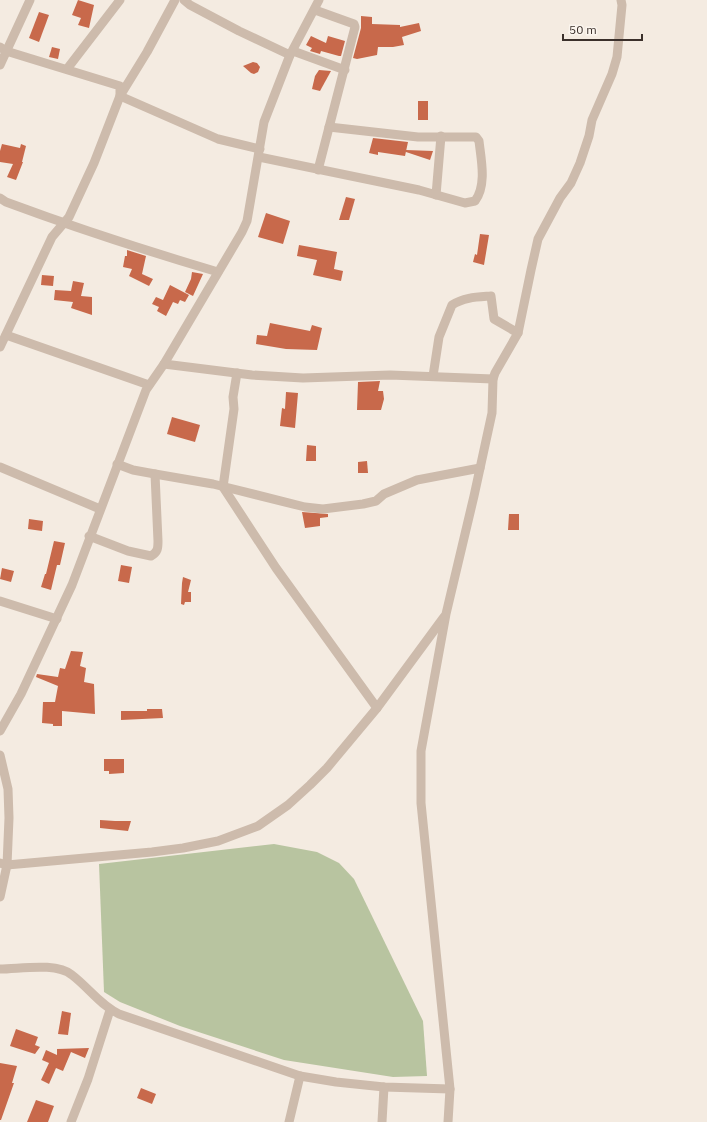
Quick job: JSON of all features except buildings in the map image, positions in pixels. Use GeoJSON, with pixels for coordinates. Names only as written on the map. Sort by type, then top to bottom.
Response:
{"type":"FeatureCollection","features":[{"type":"Feature","properties":{"kind":"street"},"geometry":{"type":"LineString","coordinates":[[0,65],[3,49],[30,0]]}},
{"type":"Feature","properties":{"kind":"street"},"geometry":{"type":"LineString","coordinates":[[67,69],[120,0]]}},
{"type":"Feature","properties":{"kind":"street"},"geometry":{"type":"LineString","coordinates":[[0,347],[52,237],[64,224],[68,217],[94,163],[120,96],[147,52],[175,0]]}},
{"type":"Feature","properties":{"kind":"street"},"geometry":{"type":"LineString","coordinates":[[184,0],[239,30],[292,53],[345,70]]}},
{"type":"Feature","properties":{"kind":"street"},"geometry":{"type":"LineString","coordinates":[[0,731],[21,694],[72,585],[146,390],[164,364],[242,232],[246,222],[264,122],[292,53],[319,0]]}},
{"type":"Feature","properties":{"kind":"street"},"geometry":{"type":"LineString","coordinates":[[448,1122],[450,1090],[421,803],[421,751],[446,614],[492,413],[493,379],[518,333],[538,239],[560,198],[571,182],[580,163],[589,136],[592,120],[612,74],[617,57],[622,5],[621,0]]}},
{"type":"Feature","properties":{"kind":"street"},"geometry":{"type":"LineString","coordinates":[[315,10],[354,24],[355,27],[318,170]]}},
{"type":"Feature","properties":{"kind":"street"},"geometry":{"type":"LineString","coordinates":[[3,49],[120,86],[120,96]]}},
{"type":"Feature","properties":{"kind":"street"},"geometry":{"type":"LineString","coordinates":[[120,96],[218,139],[259,153],[318,170],[419,190],[465,203],[476,201],[479,196],[482,182],[478,138],[466,136],[418,137],[329,127]]}},
{"type":"Feature","properties":{"kind":"street"},"geometry":{"type":"LineString","coordinates":[[436,195],[441,136]]}},
{"type":"Feature","properties":{"kind":"street"},"geometry":{"type":"LineString","coordinates":[[0,198],[6,202],[64,224],[218,272]]}},
{"type":"Feature","properties":{"kind":"street"},"geometry":{"type":"LineString","coordinates":[[433,376],[439,337],[452,305],[456,302],[462,299],[491,296],[494,319],[518,333]]}},
{"type":"Feature","properties":{"kind":"street"},"geometry":{"type":"LineString","coordinates":[[6,335],[149,385]]}},
{"type":"Feature","properties":{"kind":"street"},"geometry":{"type":"LineString","coordinates":[[164,364],[237,374],[303,378],[390,375],[493,379]]}},
{"type":"Feature","properties":{"kind":"street"},"geometry":{"type":"LineString","coordinates":[[237,374],[234,409],[223,486],[276,568],[377,708]]}},
{"type":"Feature","properties":{"kind":"street"},"geometry":{"type":"LineString","coordinates":[[117,464],[133,470],[223,486],[305,507],[323,509],[376,501],[384,494],[417,480],[480,468]]}},
{"type":"Feature","properties":{"kind":"street"},"geometry":{"type":"LineString","coordinates":[[0,467],[100,509]]}},
{"type":"Feature","properties":{"kind":"street"},"geometry":{"type":"LineString","coordinates":[[90,536],[128,551],[151,556],[155,554],[158,548],[158,541],[154,474]]}},
{"type":"Feature","properties":{"kind":"street"},"geometry":{"type":"LineString","coordinates":[[0,600],[57,619]]}},
{"type":"Feature","properties":{"kind":"street"},"geometry":{"type":"LineString","coordinates":[[3,864],[152,852],[183,848],[218,841],[258,826],[288,806],[327,768],[377,708],[446,614]]}},
{"type":"Feature","properties":{"kind":"street"},"geometry":{"type":"LineString","coordinates":[[0,755],[8,789],[9,818],[0,897]]}},
{"type":"Feature","properties":{"kind":"street"},"geometry":{"type":"LineString","coordinates":[[0,969],[51,968],[65,971],[72,974],[110,1010],[300,1076],[336,1082],[384,1087],[450,1090]]}},
{"type":"Feature","properties":{"kind":"street"},"geometry":{"type":"LineString","coordinates":[[71,1122],[88,1079],[110,1010]]}},
{"type":"Feature","properties":{"kind":"street"},"geometry":{"type":"LineString","coordinates":[[289,1122],[300,1076]]}},
{"type":"Feature","properties":{"kind":"street"},"geometry":{"type":"LineString","coordinates":[[382,1122],[384,1087]]}},
{"type":"Feature","properties":{"kind":"green space"},"geometry":{"type":"Polygon","coordinates":[[[274,844],[317,852],[339,863],[354,879],[423,1021],[427,1076],[393,1077],[284,1060],[180,1026],[120,1002],[104,992],[99,864],[274,844]]]}}]}
